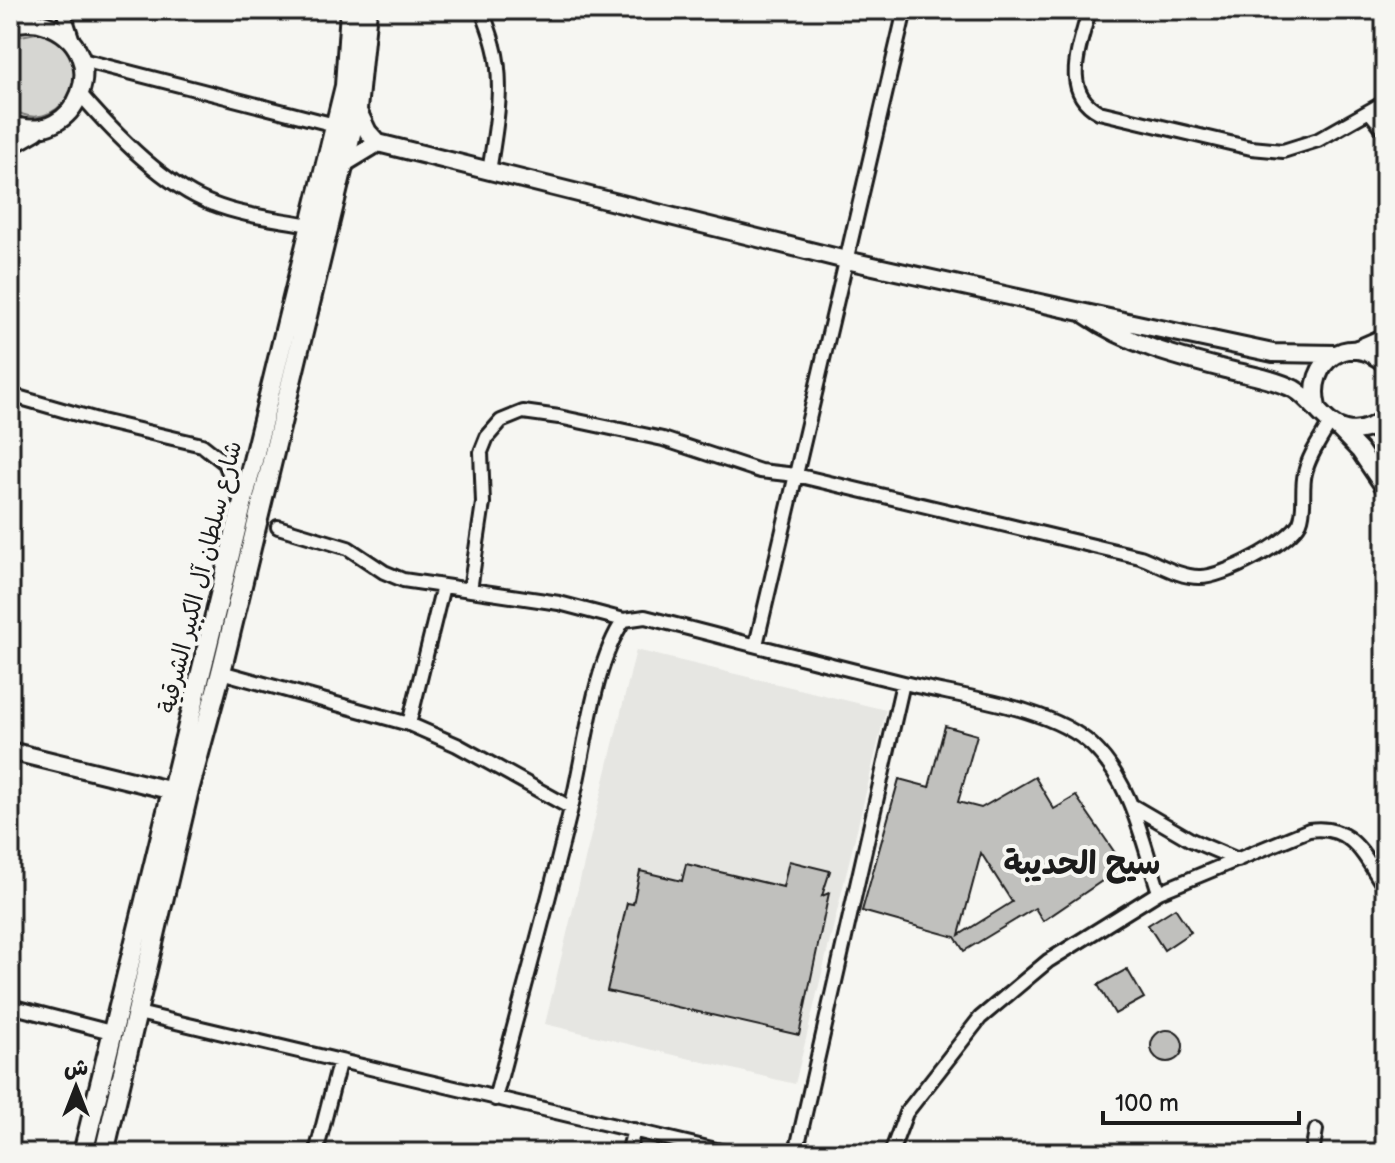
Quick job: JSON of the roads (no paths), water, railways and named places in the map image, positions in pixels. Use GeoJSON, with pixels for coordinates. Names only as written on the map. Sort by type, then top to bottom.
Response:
{"type":"FeatureCollection","features":[{"type":"Feature","properties":{"kind":"main road","name":"شارع سلطان آل الكبير الشرقية"},"geometry":{"type":"LineString","coordinates":[[83,1153],[345,86],[350,10]]}},
{"type":"Feature","properties":{"kind":"main road","name":"شارع سلطان آل الكبير الشرقية"},"geometry":{"type":"LineString","coordinates":[[104,1153],[188,794],[221,672],[345,163],[357,109],[367,10]]}},
{"type":"Feature","properties":{"kind":"street"},"geometry":{"type":"LineString","coordinates":[[12,25],[35,10]]}},
{"type":"Feature","properties":{"kind":"street"},"geometry":{"type":"LineString","coordinates":[[10,146],[58,122],[72,110],[81,95],[84,77],[82,60],[63,10]]}},
{"type":"Feature","properties":{"kind":"street"},"geometry":{"type":"LineString","coordinates":[[482,10],[495,47],[497,65],[497,117],[489,172]]}},
{"type":"Feature","properties":{"kind":"street"},"geometry":{"type":"LineString","coordinates":[[756,645],[905,10]]}},
{"type":"Feature","properties":{"kind":"street"},"geometry":{"type":"LineString","coordinates":[[1089,10],[1075,73],[1078,93],[1085,105],[1099,112],[1251,148],[1283,151],[1318,140],[1385,102]]}},
{"type":"Feature","properties":{"kind":"street"},"geometry":{"type":"LineString","coordinates":[[12,25],[37,22],[47,25],[58,29],[74,44]]}},
{"type":"Feature","properties":{"kind":"street"},"geometry":{"type":"LineString","coordinates":[[82,60],[335,125]]}},
{"type":"Feature","properties":{"kind":"street"},"geometry":{"type":"LineString","coordinates":[[81,95],[119,138],[198,198],[232,210],[309,225]]}},
{"type":"Feature","properties":{"kind":"street"},"geometry":{"type":"LineString","coordinates":[[357,109],[368,132],[378,143],[846,260],[1273,353],[1337,354],[1385,337]]}},
{"type":"Feature","properties":{"kind":"street"},"geometry":{"type":"LineString","coordinates":[[1369,111],[1385,131]]}},
{"type":"Feature","properties":{"kind":"street"},"geometry":{"type":"LineString","coordinates":[[10,124],[21,129],[41,128]]}},
{"type":"Feature","properties":{"kind":"street"},"geometry":{"type":"LineString","coordinates":[[345,163],[378,143]]}},
{"type":"Feature","properties":{"kind":"street"},"geometry":{"type":"LineString","coordinates":[[1081,312],[1110,332],[1164,353],[1267,379],[1294,389],[1352,442],[1385,488]]}},
{"type":"Feature","properties":{"kind":"street"},"geometry":{"type":"LineString","coordinates":[[1355,350],[1367,352],[1385,364]]}},
{"type":"Feature","properties":{"kind":"street"},"geometry":{"type":"LineString","coordinates":[[1317,407],[1314,383],[1319,371],[1337,354]]}},
{"type":"Feature","properties":{"kind":"street"},"geometry":{"type":"LineString","coordinates":[[10,397],[202,445],[225,463],[242,504]]}},
{"type":"Feature","properties":{"kind":"street"},"geometry":{"type":"LineString","coordinates":[[470,590],[483,503],[481,452],[487,437],[501,421],[523,412],[663,439],[760,471],[796,475],[1140,557],[1184,575],[1202,578],[1232,569],[1298,526],[1302,518],[1308,464],[1333,425]]}},
{"type":"Feature","properties":{"kind":"street"},"geometry":{"type":"LineString","coordinates":[[1333,425],[1361,430],[1385,417]]}},
{"type":"Feature","properties":{"kind":"street"},"geometry":{"type":"LineString","coordinates":[[278,527],[348,548],[384,572],[403,580],[559,603],[624,620],[645,617],[1037,714],[1063,725],[1089,743],[1122,782],[1159,892]]}},
{"type":"Feature","properties":{"kind":"street"},"geometry":{"type":"LineString","coordinates":[[409,724],[443,586]]}},
{"type":"Feature","properties":{"kind":"street"},"geometry":{"type":"LineString","coordinates":[[495,1099],[571,808],[603,665],[612,638],[624,620]]}},
{"type":"Feature","properties":{"kind":"street"},"geometry":{"type":"LineString","coordinates":[[221,672],[409,724],[457,745],[571,808]]}},
{"type":"Feature","properties":{"kind":"street"},"geometry":{"type":"LineString","coordinates":[[796,1153],[903,683]]}},
{"type":"Feature","properties":{"kind":"street"},"geometry":{"type":"LineString","coordinates":[[10,751],[173,791]]}},
{"type":"Feature","properties":{"kind":"street"},"geometry":{"type":"LineString","coordinates":[[1131,805],[1191,840],[1238,860]]}},
{"type":"Feature","properties":{"kind":"street"},"geometry":{"type":"LineString","coordinates":[[891,1153],[906,1113],[980,1018],[1068,947],[1159,892],[1309,830],[1335,830],[1357,845],[1385,888]]}},
{"type":"Feature","properties":{"kind":"street"},"geometry":{"type":"LineString","coordinates":[[10,1006],[111,1032]]}},
{"type":"Feature","properties":{"kind":"street"},"geometry":{"type":"LineString","coordinates":[[138,1013],[729,1153]]}},
{"type":"Feature","properties":{"kind":"street"},"geometry":{"type":"LineString","coordinates":[[316,1153],[339,1063]]}},
{"type":"Feature","properties":{"kind":"street"},"geometry":{"type":"LineString","coordinates":[[628,1153],[634,1130]]}},
{"type":"Feature","properties":{"kind":"street"},"geometry":{"type":"LineString","coordinates":[[1312,1153],[1316,1130]]}},
{"type":"Feature","properties":{"kind":"district","name":"سيح الحديبة"},"geometry":{"type":"Point","coordinates":[1082,863]}}]}
